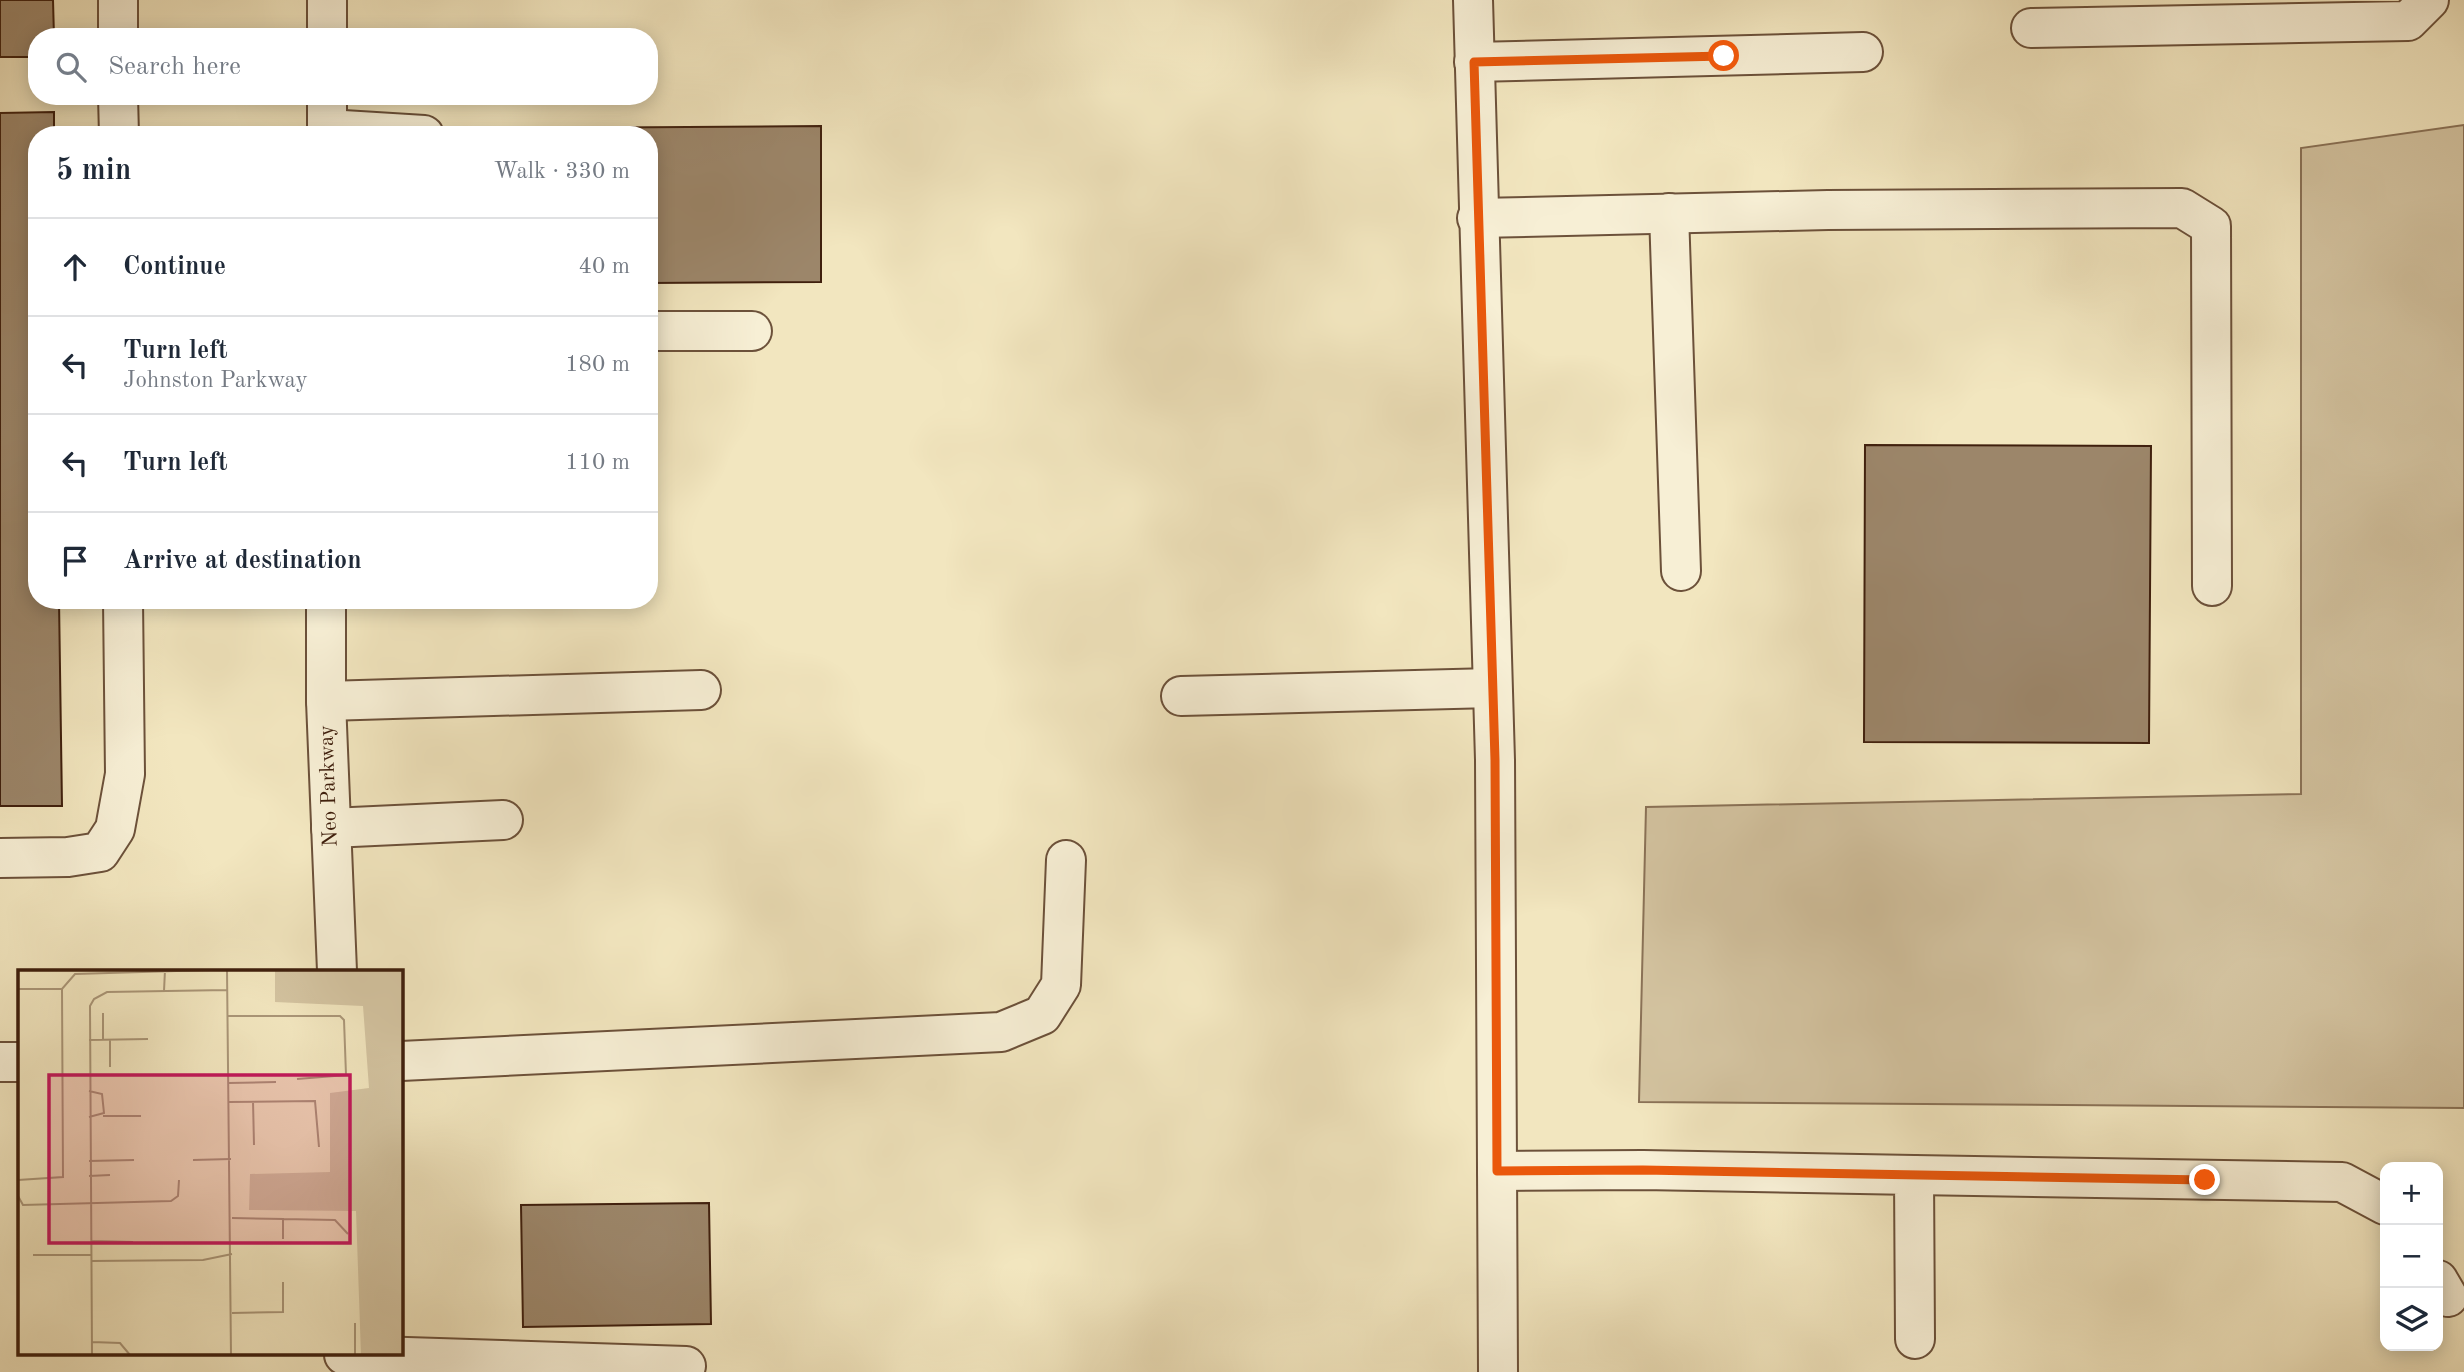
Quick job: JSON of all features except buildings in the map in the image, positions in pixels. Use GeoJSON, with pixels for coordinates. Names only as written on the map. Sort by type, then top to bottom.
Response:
{"type":"FeatureCollection","features":[{"type":"Feature","properties":{"kind":"street"},"geometry":{"type":"LineString","coordinates":[[118,0],[118,28]]}},
{"type":"Feature","properties":{"kind":"street"},"geometry":{"type":"LineString","coordinates":[[327,0],[327,28]]}},
{"type":"Feature","properties":{"kind":"street"},"geometry":{"type":"LineString","coordinates":[[1473,0],[1492,688],[1498,1372]]}},
{"type":"Feature","properties":{"kind":"street"},"geometry":{"type":"LineString","coordinates":[[2031,28],[2408,21],[2429,0]]}},
{"type":"Feature","properties":{"kind":"street"},"geometry":{"type":"LineString","coordinates":[[1474,62],[1863,52]]}},
{"type":"Feature","properties":{"kind":"street"},"geometry":{"type":"LineString","coordinates":[[118,105],[119,126]]}},
{"type":"Feature","properties":{"kind":"street"},"geometry":{"type":"LineString","coordinates":[[327,120],[366,126]]}},
{"type":"Feature","properties":{"kind":"street"},"geometry":{"type":"LineString","coordinates":[[1477,218],[1669,213],[2182,208],[2211,226],[2212,586]]}},
{"type":"Feature","properties":{"kind":"street"},"geometry":{"type":"LineString","coordinates":[[1669,213],[1681,571]]}},
{"type":"Feature","properties":{"kind":"street"},"geometry":{"type":"LineString","coordinates":[[658,331],[752,331]]}},
{"type":"Feature","properties":{"kind":"street"},"geometry":{"type":"LineString","coordinates":[[0,858],[68,857],[100,852],[115,829],[125,774],[123,609]]}},
{"type":"Feature","properties":{"kind":"street","name":"Neo Parkway"},"geometry":{"type":"LineString","coordinates":[[326,609],[326,701],[337,970]]}},
{"type":"Feature","properties":{"kind":"street"},"geometry":{"type":"LineString","coordinates":[[1181,696],[1492,688]]}},
{"type":"Feature","properties":{"kind":"street"},"geometry":{"type":"LineString","coordinates":[[326,701],[701,690]]}},
{"type":"Feature","properties":{"kind":"street"},"geometry":{"type":"LineString","coordinates":[[331,828],[503,820]]}},
{"type":"Feature","properties":{"kind":"street"},"geometry":{"type":"LineString","coordinates":[[402,1061],[1001,1032],[1042,1015],[1061,985],[1066,860]]}},
{"type":"Feature","properties":{"kind":"street"},"geometry":{"type":"LineString","coordinates":[[0,1062],[18,1062]]}},
{"type":"Feature","properties":{"kind":"street"},"geometry":{"type":"LineString","coordinates":[[1497,1171],[1643,1170],[2342,1182],[2380,1202]]}},
{"type":"Feature","properties":{"kind":"street"},"geometry":{"type":"LineString","coordinates":[[1914,1175],[1915,1339]]}},
{"type":"Feature","properties":{"kind":"street"},"geometry":{"type":"LineString","coordinates":[[344,1360],[686,1366]]}},
{"type":"Feature","properties":{"kind":"shaded area"},"geometry":{"type":"Polygon","coordinates":[[[2464,125],[2464,1108],[1639,1102],[1646,807],[2301,794],[2301,148],[2464,125]]]}},
{"type":"Feature","properties":{"kind":"route"},"geometry":{"type":"LineString","coordinates":[[1724,56],[1474,62],[1495,760],[1497,1171],[1643,1170],[2205,1180]]}}]}
